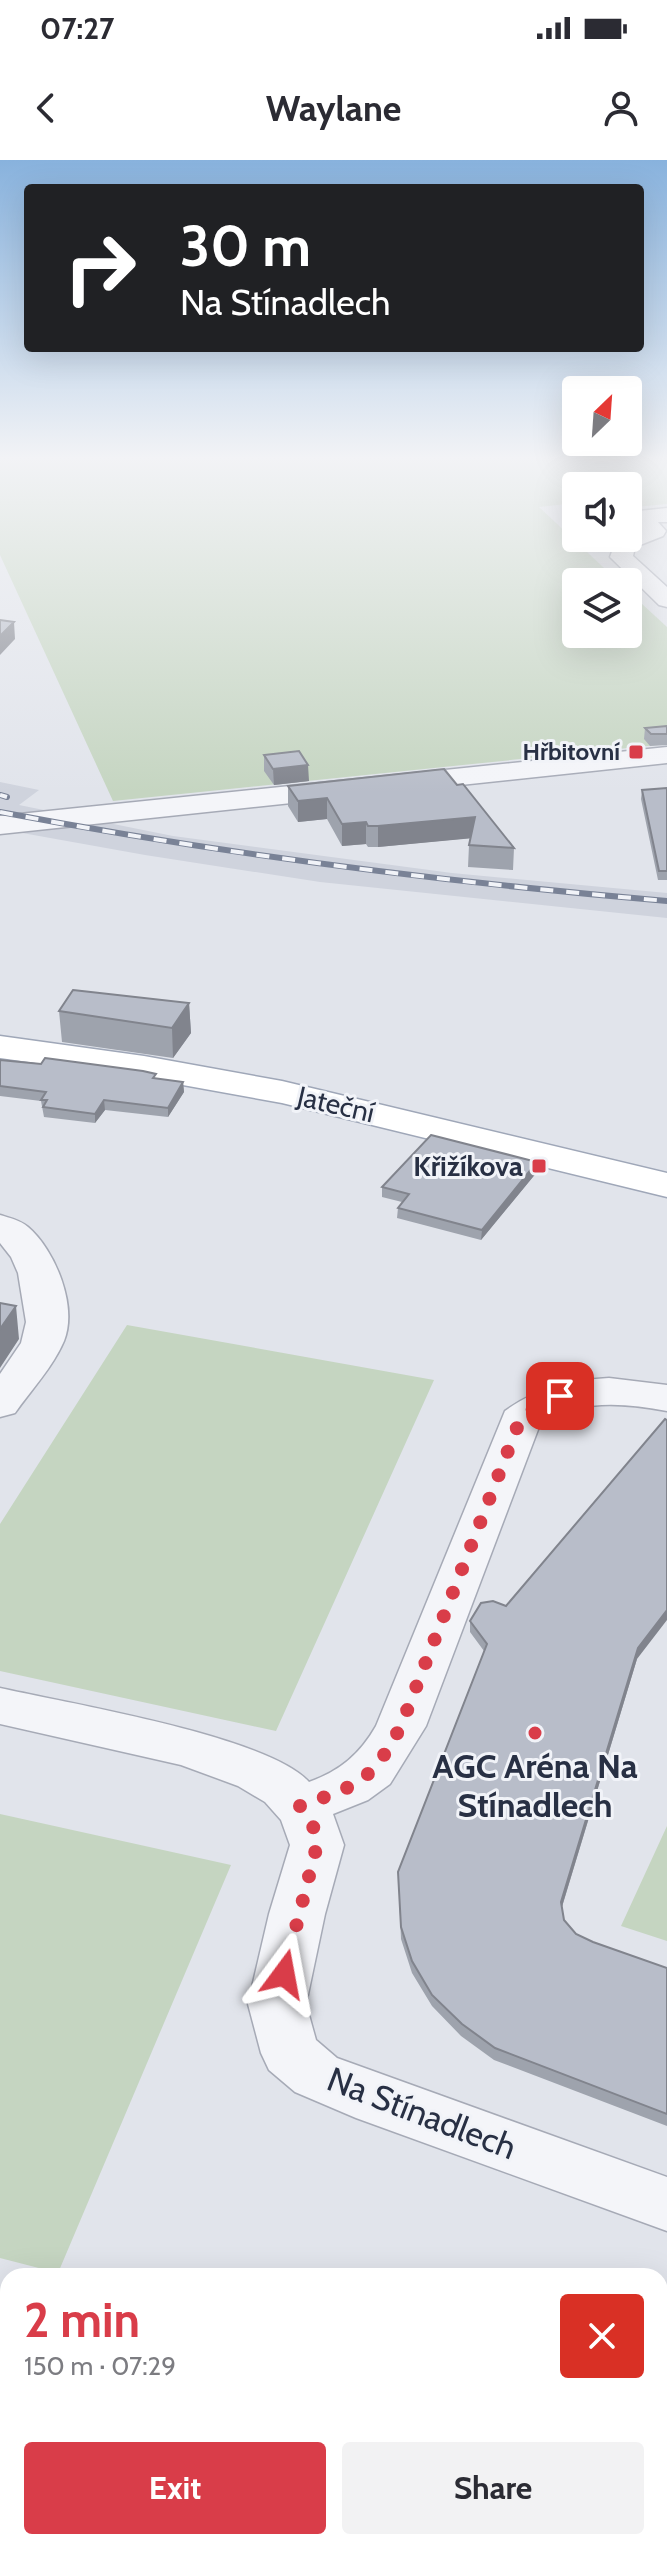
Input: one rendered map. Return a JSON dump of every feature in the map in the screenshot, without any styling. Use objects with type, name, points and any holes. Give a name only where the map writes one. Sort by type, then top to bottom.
[{"type":"main road","name":"Jateční","points":[[0,1047],[144,1067],[282,1092],[667,1185]]},
{"type":"street","points":[[635,570],[667,600]]},
{"type":"street","points":[[0,825],[667,755]]},
{"type":"street","points":[[0,1227],[9,1230],[30,1251],[46,1313],[45,1338],[0,1404]]},
{"type":"street","points":[[300,1806],[354,1787],[382,1761],[401,1726],[520,1420],[537,1406],[560,1396],[594,1391],[667,1398]]},
{"type":"street","name":"Na Stínadlech","points":[[0,1706],[190,1749],[256,1773],[284,1788],[300,1806],[313,1826],[317,1845],[297,1914],[277,2004],[290,2053],[316,2075],[377,2100],[667,2204]]},
{"type":"shaded area","points":[[0,782],[39,790],[19,805],[173,836],[452,873],[667,893],[667,918],[320,882],[0,829]]},
{"type":"green space","points":[[7,570],[562,570],[562,648],[642,648],[642,604],[667,627],[667,744],[113,801]]},
{"type":"green space","points":[[127,1325],[434,1380],[276,1731],[0,1671],[0,1524]]},
{"type":"green space","points":[[0,1814],[231,1865],[60,2268],[39,2268],[0,2258]]},
{"type":"green space","points":[[667,1826],[667,1941],[621,1926]]},
{"type":"building","points":[[0,620],[14,622],[0,636]]},
{"type":"building","points":[[667,726],[667,734],[651,734],[645,728]]},
{"type":"building","points":[[299,751],[308,765],[273,769],[264,755]]},
{"type":"building","points":[[444,769],[457,785],[463,784],[514,848],[469,845],[475,817],[378,826],[368,826],[366,822],[342,824],[327,798],[298,801],[288,786]]},
{"type":"building","points":[[667,788],[667,871],[659,871],[642,790]]},
{"type":"building","points":[[73,990],[189,1003],[172,1028],[59,1011]]},
{"type":"building","points":[[45,1058],[143,1071],[156,1074],[153,1078],[183,1082],[168,1108],[104,1100],[95,1114],[43,1107],[47,1100],[41,1100],[46,1092],[0,1086],[0,1060],[41,1064]]},
{"type":"building","points":[[431,1135],[537,1162],[482,1230],[398,1208],[409,1194],[382,1187]]},
{"type":"building","points":[[0,1303],[16,1306],[0,1329]]},
{"type":"building","name":"AGC Aréna Na Stínadlech","points":[[665,1419],[667,1610],[638,1648],[561,1902],[564,1920],[576,1934],[667,1968],[667,2114],[495,2048],[462,2024],[432,1995],[412,1961],[401,1927],[398,1872],[487,1644],[470,1621],[481,1603],[493,1601],[506,1606]]},
{"type":"railway","points":[[0,795],[7,797]]},
{"type":"railway","points":[[0,812],[166,841],[332,865],[667,901]]},
{"type":"place","name":"Hřbitovní","points":[[636,752]]},
{"type":"place","name":"Křižíkova","points":[[539,1166]]},
{"type":"place","name":"AGC Aréna Na Stínadlech","points":[[535,1733]]},
{"type":"route","points":[[284,1974],[317,1845],[313,1826],[300,1806],[354,1787],[382,1761],[401,1726],[520,1420],[537,1406],[560,1396]]}]
